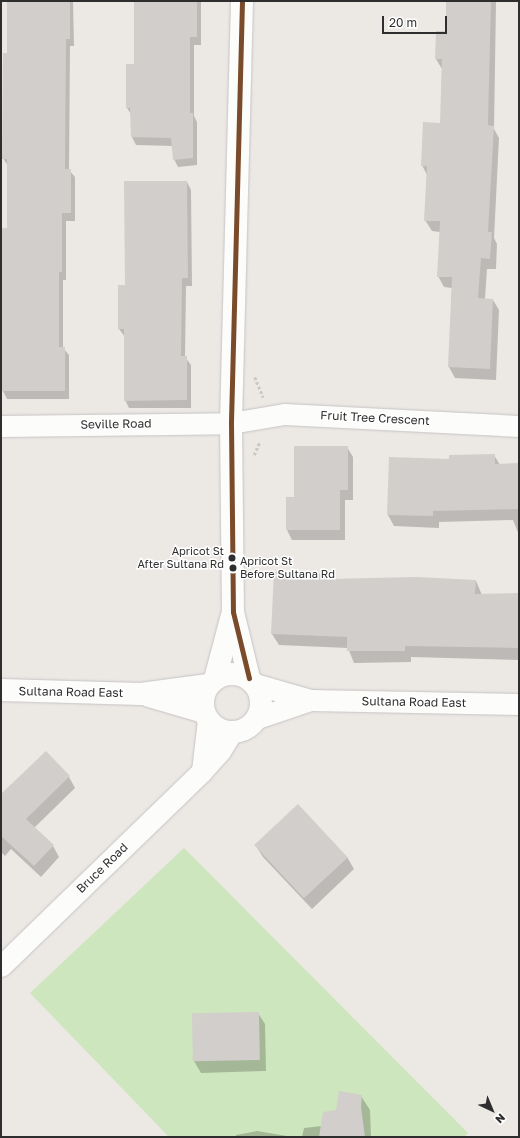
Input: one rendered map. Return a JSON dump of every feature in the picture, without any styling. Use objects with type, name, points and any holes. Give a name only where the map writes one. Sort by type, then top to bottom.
[{"type":"street","points":[[206,716],[214,727],[232,732],[251,726],[257,718],[261,704],[252,681],[232,612],[231,423],[242,1]]},
{"type":"street","name":"Fruit Tree Crescent","points":[[231,423],[284,414],[519,426]]},
{"type":"street","name":"Seville Road","points":[[1,426],[231,423]]},
{"type":"street","points":[[202,771],[206,716],[202,699],[212,682],[232,612]]},
{"type":"street","points":[[212,682],[228,674],[241,675],[252,681]]},
{"type":"street","name":"Sultana Road East","points":[[252,681],[310,700],[519,704]]},
{"type":"street","name":"Sultana Road East","points":[[1,690],[141,694],[212,682]]},
{"type":"street","name":"Sultana Road East","points":[[141,694],[206,716]]},
{"type":"street","name":"Sultana Road East","points":[[257,718],[310,700]]},
{"type":"street","name":"Bruce Road","points":[[1,966],[202,771],[220,751],[232,732]]},
{"type":"green space","points":[[184,848],[468,1133],[464,1137],[169,1137],[30,993]]},
{"type":"building","points":[[7,1],[70,1],[70,39],[66,39],[65,169],[71,169],[71,213],[62,213],[62,272],[59,272],[59,347],[65,347],[65,391],[2,391],[1,228],[7,228],[7,159],[2,159],[3,53],[7,53]]},
{"type":"building","points":[[134,1],[197,1],[197,37],[190,37],[190,113],[193,113],[193,158],[173,160],[171,138],[131,137],[130,108],[126,108],[126,64],[134,64]]},
{"type":"building","points":[[446,1],[491,1],[488,125],[494,126],[488,232],[492,232],[490,259],[481,258],[478,298],[493,299],[490,369],[448,367],[452,277],[437,277],[440,221],[424,221],[427,166],[421,166],[423,122],[440,123],[442,59],[435,59],[436,31],[446,31]]},
{"type":"building","points":[[124,181],[187,181],[188,278],[182,278],[181,356],[187,356],[187,400],[124,401],[124,329],[118,329],[118,285],[125,285]]},
{"type":"building","points":[[294,446],[348,446],[348,490],[340,490],[340,530],[286,530],[286,497],[294,497]]},
{"type":"building","points":[[495,454],[495,464],[519,463],[519,509],[433,511],[433,516],[387,515],[389,457],[449,459],[449,455]]},
{"type":"building","points":[[274,572],[329,574],[329,579],[416,577],[476,580],[475,594],[519,593],[519,648],[405,646],[405,651],[347,651],[347,637],[271,634]]},
{"type":"building","points":[[46,751],[70,776],[26,819],[54,845],[34,866],[1,836],[1,794]]},
{"type":"building","points":[[298,804],[348,857],[304,898],[254,845]]},
{"type":"building","points":[[259,1012],[260,1060],[193,1061],[192,1013]]},
{"type":"building","points":[[339,1091],[362,1095],[361,1107],[365,1137],[319,1137],[323,1112],[336,1110]]},
{"type":"transit line","points":[[242,1],[231,423],[233,612],[249,678]]},
{"type":"place","name":"Apricot St After Sultana Rd","points":[[232,558]]},
{"type":"place","name":"Apricot St Before Sultana Rd","points":[[233,568]]}]
